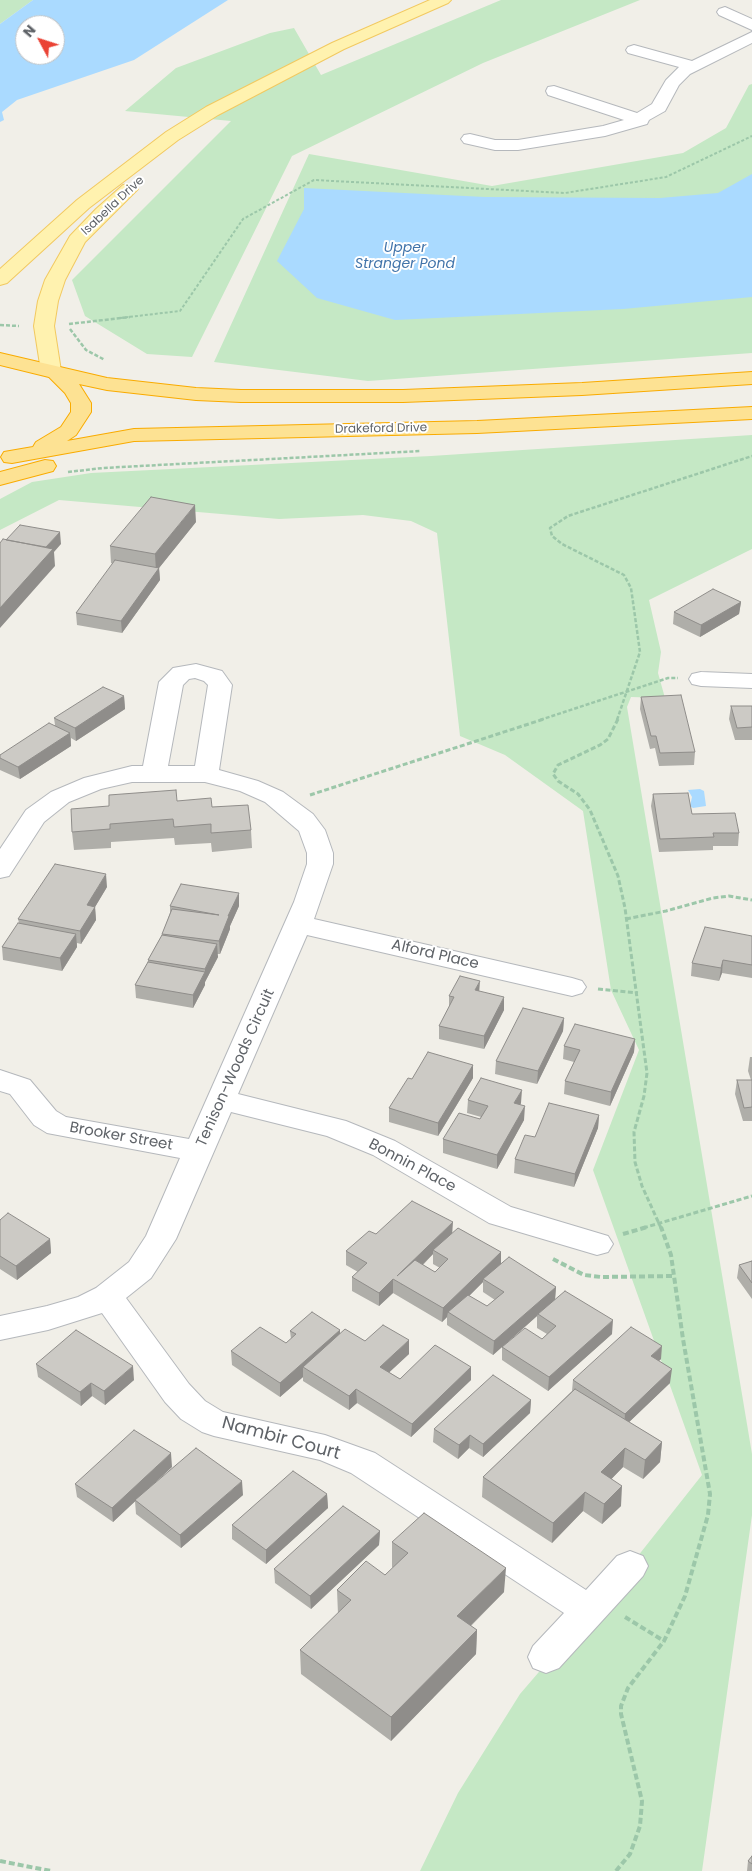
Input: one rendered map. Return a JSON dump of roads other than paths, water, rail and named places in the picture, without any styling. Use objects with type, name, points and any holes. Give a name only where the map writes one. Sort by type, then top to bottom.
[{"type":"highway","points":[[0,359],[108,384],[196,394],[241,396],[433,395],[582,389],[752,378]]},
{"type":"highway","points":[[6,459],[53,441],[69,431],[78,418],[81,412],[81,403],[73,390],[53,372]]},
{"type":"highway","name":"Drakeford Drive","points":[[6,459],[134,435],[476,427],[752,413]]},
{"type":"highway","points":[[0,479],[54,464],[130,453],[268,442],[433,434],[476,427]]},
{"type":"main road","name":"Isabella Drive","points":[[0,279],[83,204],[172,136],[212,111],[338,46],[443,0]]},
{"type":"main road","name":"Isabella Drive","points":[[53,372],[44,326],[48,301],[55,280],[77,240],[102,213],[130,189],[190,140],[259,88]]},
{"type":"street","points":[[726,12],[752,25]]},
{"type":"street","points":[[470,139],[495,145],[518,145],[605,131],[641,120],[659,107],[672,83],[692,66],[752,37]]},
{"type":"street","points":[[634,50],[692,66]]},
{"type":"street","points":[[554,91],[641,120]]},
{"type":"street","points":[[154,773],[171,682],[182,673],[196,671],[213,676],[220,685],[206,774]]},
{"type":"street","points":[[701,679],[752,681]]},
{"type":"street","name":"Tenison-Woods Circuit","points":[[0,870],[30,822],[60,797],[94,783],[132,774],[206,774],[249,786],[274,797],[304,820],[312,830],[320,853],[320,864],[308,902],[160,1239],[140,1270],[108,1296],[89,1305],[48,1318],[0,1328]]},
{"type":"street","name":"Alford Place","points":[[298,924],[572,987]]},
{"type":"street","name":"Brooker Street","points":[[0,1080],[20,1087],[45,1118],[58,1126],[199,1151]]},
{"type":"street","name":"Bonnin Place","points":[[222,1100],[335,1128],[384,1148],[500,1215],[597,1244]]},
{"type":"street","name":"Nambir Court","points":[[108,1296],[177,1393],[193,1410],[214,1423],[324,1448],[362,1463],[594,1606]]},
{"type":"street","points":[[546,1657],[630,1566]]},
{"type":"water","points":[[33,0],[228,0],[134,60],[17,100],[2,112],[4,120],[0,122],[0,24]]},
{"type":"water","name":"Upper Stranger Pond","points":[[752,174],[752,297],[623,309],[395,320],[317,298],[277,261],[304,209],[304,188],[485,197],[660,198],[718,193]]},
{"type":"water","points":[[700,789],[704,791],[706,806],[693,808],[690,806],[692,797],[688,790]]}]
